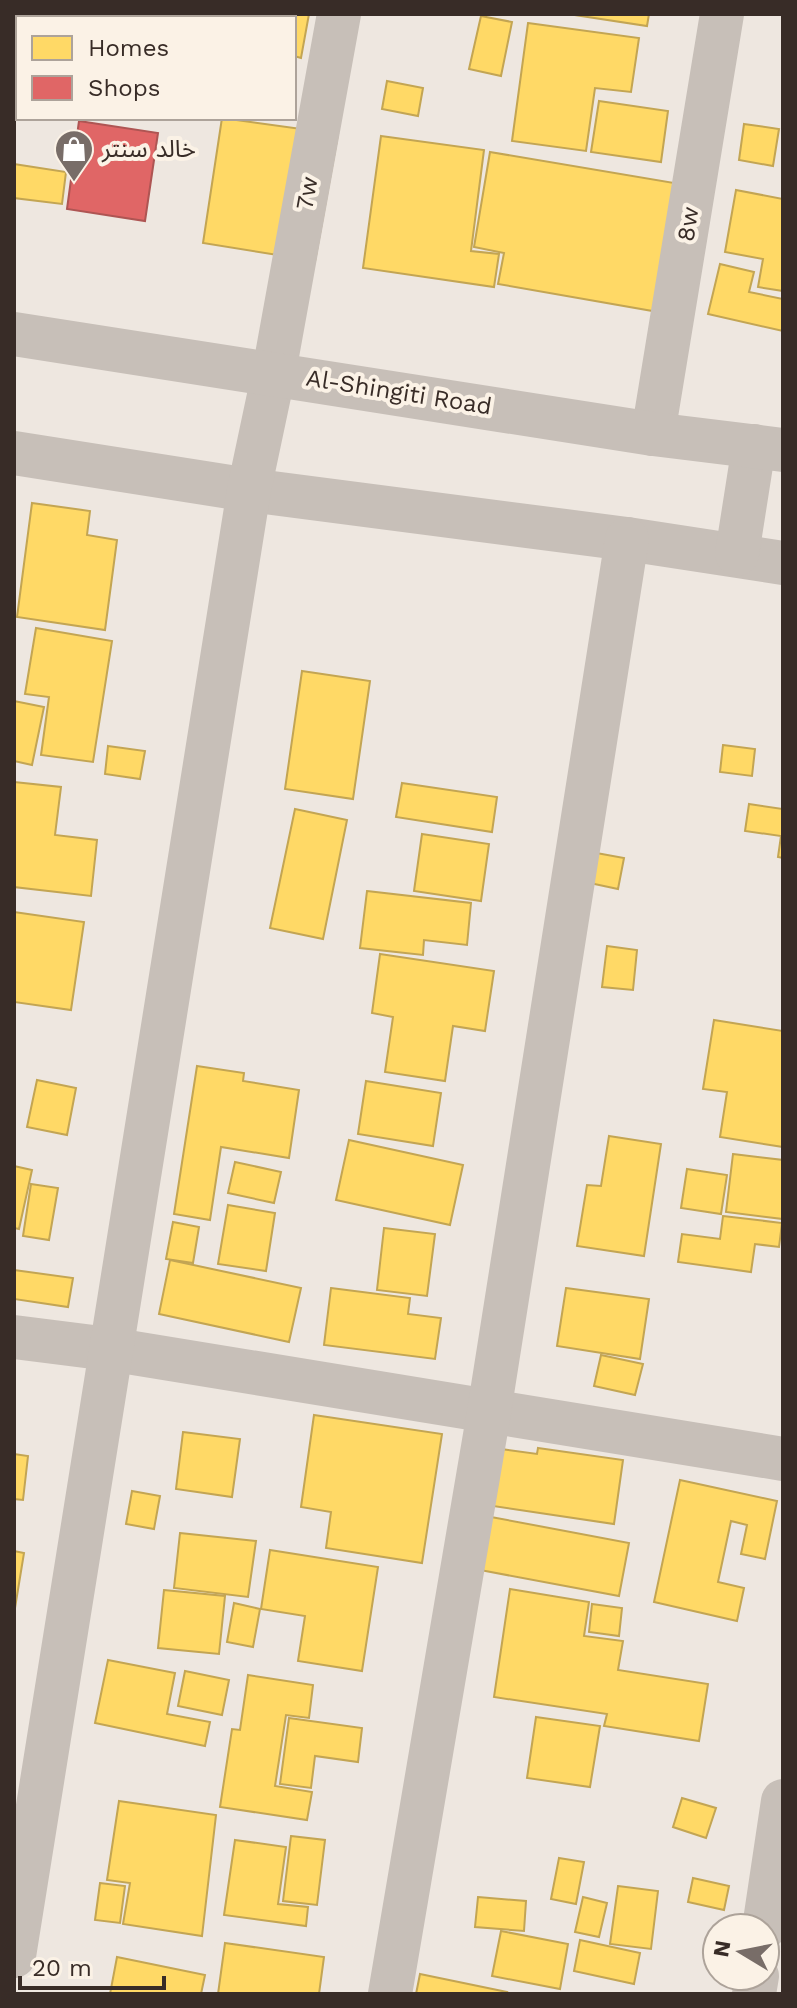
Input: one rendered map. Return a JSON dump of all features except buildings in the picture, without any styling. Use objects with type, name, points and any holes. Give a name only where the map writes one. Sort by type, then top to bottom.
[{"type":"street","name":"7w","points":[[14,1956],[249,490],[274,372],[339,14]]},
{"type":"street","name":"8w","points":[[653,434],[722,14]]},
{"type":"street","name":"Al-Shingiti Road","points":[[14,334],[274,372],[653,434],[768,448]]},
{"type":"street","points":[[737,554],[768,448]]},
{"type":"street","points":[[14,453],[249,490],[737,554],[783,563]]},
{"type":"street","points":[[390,1994],[489,1412],[627,539]]},
{"type":"street","points":[[14,1337],[109,1349],[783,1459]]},
{"type":"street","points":[[766,1912],[783,1801]]},
{"type":"place","name":"خالد سنتر","points":[[74,183]]}]
